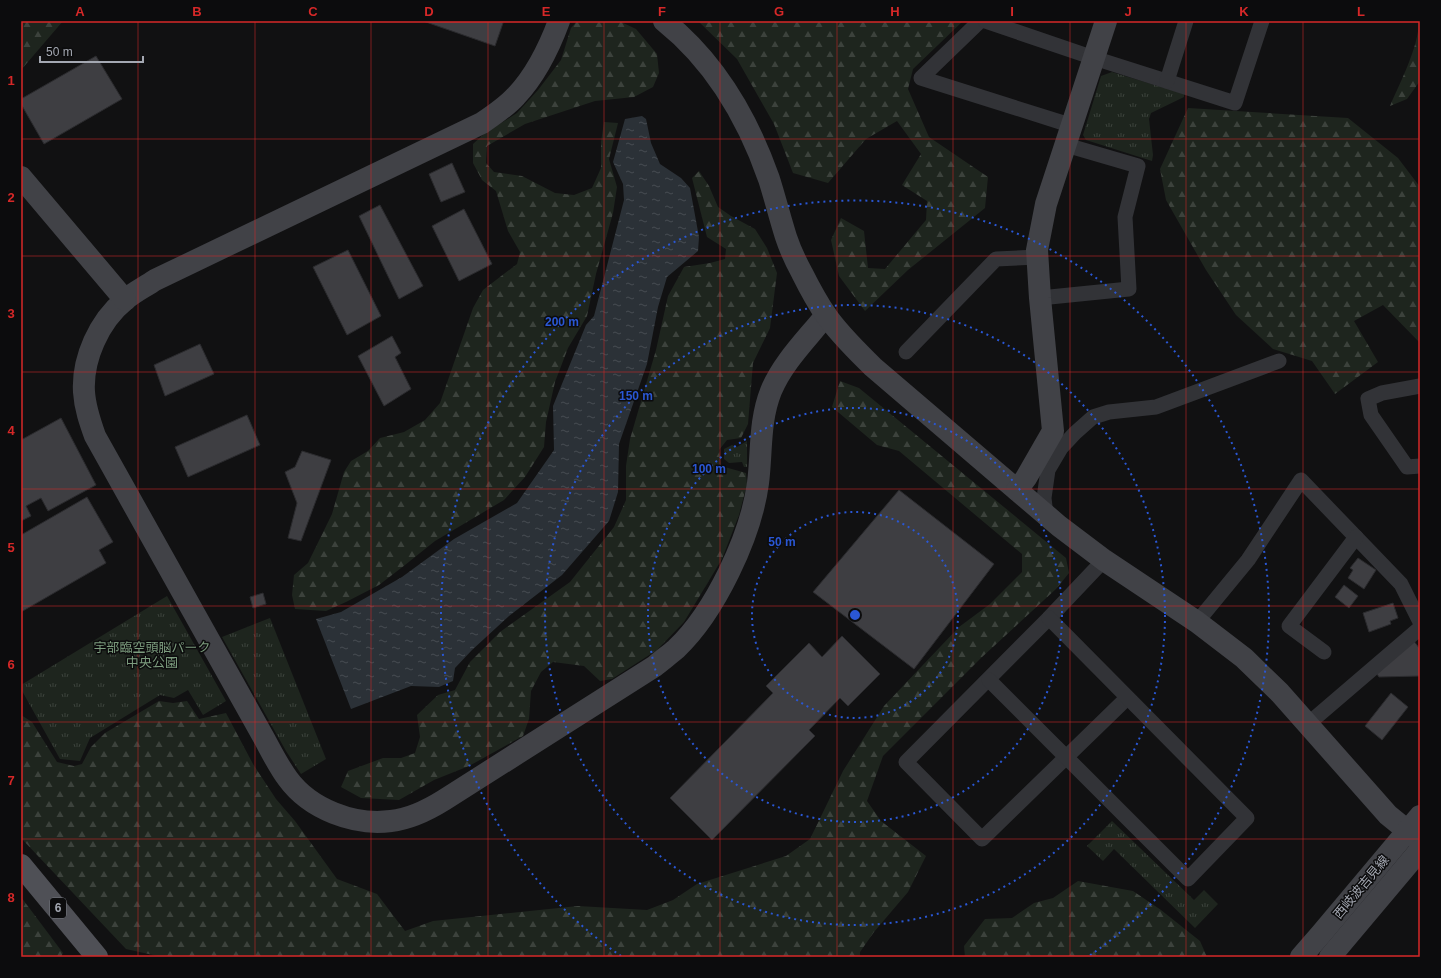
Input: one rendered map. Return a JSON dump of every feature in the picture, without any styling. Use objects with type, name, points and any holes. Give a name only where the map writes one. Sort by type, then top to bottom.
[{"type":"main road","name":"6","points":[[21,865],[96,955]]},
{"type":"street","points":[[559,21],[540,64],[516,97],[499,112],[482,123],[156,280],[125,300],[109,316],[99,332],[90,352],[85,372],[84,391],[86,411],[95,436],[288,779],[304,795],[330,812],[348,818],[372,821],[391,821],[410,817],[428,810],[655,666],[676,648],[705,614],[717,594],[737,553],[751,516],[758,481],[762,422],[770,392],[777,377],[826,316]]},
{"type":"street","points":[[664,21],[704,60],[720,81],[742,117],[760,155],[786,238],[802,274],[826,316],[851,345],[873,367],[1046,515],[1104,560],[1197,622],[1224,642],[1261,674],[1280,693],[1388,815],[1416,830]]},
{"type":"street","points":[[980,21],[921,78],[1069,136],[1138,166],[1125,217],[1129,289],[1040,298]]},
{"type":"street","points":[[985,21],[1022,27],[1094,58],[1235,103],[1262,21]]},
{"type":"street","points":[[1017,490],[1026,478],[1053,430],[1040,298],[1037,250],[1046,204],[1106,21]]},
{"type":"street","points":[[1167,81],[1186,21]]},
{"type":"street","points":[[21,177],[125,300]]},
{"type":"street","points":[[906,352],[996,259],[1037,257]]},
{"type":"street","points":[[1046,515],[1044,498],[1048,470],[1061,448],[1093,417],[1115,411],[1156,407],[1279,360]]},
{"type":"street","points":[[1420,386],[1382,393],[1368,399],[1371,415],[1407,467],[1420,466]]},
{"type":"street","points":[[1197,622],[1248,560],[1301,480],[1401,584],[1420,622]]},
{"type":"street","points":[[1324,652],[1289,626],[1356,537]]},
{"type":"street","points":[[1104,560],[989,680],[906,762],[982,839],[1128,698]]},
{"type":"street","points":[[989,680],[1188,879],[1247,818],[1049,618]]},
{"type":"street","points":[[1308,724],[1420,628]]},
{"type":"street","name":"西岐波吉見線","points":[[1301,957],[1416,830]]},
{"type":"street","name":"西岐波吉見線","points":[[1330,957],[1420,850]]},
{"type":"green space","points":[[21,21],[63,21],[21,70]]},
{"type":"green space","points":[[577,21],[619,21],[636,29],[657,54],[659,73],[653,87],[634,97],[595,101],[525,124],[487,146],[486,163],[494,172],[522,176],[555,193],[574,195],[592,188],[601,168],[601,142],[604,122],[618,123],[609,159],[617,187],[613,213],[596,274],[587,316],[568,348],[555,382],[546,422],[544,447],[525,477],[504,500],[435,541],[379,585],[326,611],[295,609],[292,595],[294,575],[308,563],[332,514],[344,472],[351,461],[368,451],[380,438],[404,432],[425,420],[440,403],[473,308],[483,290],[517,264],[520,252],[508,231],[496,191],[482,180],[473,163],[473,144],[485,133],[517,113],[538,90],[561,60],[571,28]]},
{"type":"green space","points":[[698,21],[963,21],[913,69],[908,89],[929,137],[988,177],[985,208],[908,270],[865,311],[839,276],[831,240],[841,218],[864,231],[868,268],[885,269],[926,220],[927,201],[902,185],[921,154],[897,121],[866,139],[828,183],[793,173],[774,124],[737,59]]},
{"type":"green space","points":[[1419,21],[1420,81],[1407,99],[1390,106],[1404,75],[1416,42]]},
{"type":"green space","points":[[1112,72],[1184,94],[1184,97],[1151,113],[1149,119],[1153,155],[1152,161],[1086,140],[1083,135],[1101,76]]},
{"type":"green space","points":[[1188,108],[1348,118],[1398,158],[1420,187],[1420,343],[1383,305],[1354,321],[1378,362],[1335,394],[1312,361],[1273,349],[1236,315],[1206,270],[1166,200],[1160,169]]},
{"type":"green space","points":[[699,171],[709,186],[718,207],[755,229],[767,248],[777,273],[770,328],[753,363],[748,424],[741,438],[727,440],[719,450],[721,466],[746,473],[747,484],[739,515],[722,559],[684,622],[657,650],[612,679],[600,681],[584,666],[553,662],[541,672],[531,691],[529,719],[523,736],[469,766],[434,780],[399,800],[361,798],[341,787],[348,771],[383,758],[401,758],[415,753],[420,737],[417,715],[438,695],[455,690],[470,662],[500,632],[570,582],[614,527],[626,500],[626,466],[630,439],[656,350],[668,296],[684,267],[725,259],[726,249],[707,237],[692,178]]},
{"type":"green space","points":[[840,381],[859,388],[1066,558],[1069,573],[1056,589],[981,658],[883,756],[867,801],[881,821],[926,856],[908,892],[874,932],[860,952],[860,957],[162,957],[126,949],[21,838],[21,715],[32,722],[57,762],[74,766],[82,764],[91,747],[105,733],[159,701],[173,703],[187,701],[199,719],[226,713],[253,764],[276,799],[295,821],[337,879],[377,894],[405,931],[433,921],[578,906],[647,910],[673,900],[697,884],[786,856],[810,839],[843,771],[884,706],[959,627],[990,604],[1022,572],[1022,554],[899,451],[877,445],[832,407]]},
{"type":"green space","points":[[747,441],[747,467],[744,467],[742,462],[729,463],[724,459],[724,449],[732,445],[737,447]]},
{"type":"green space","name":"宇部臨空頭脳パーク 中央公園","points":[[167,596],[226,701],[203,715],[188,690],[174,698],[160,695],[90,738],[80,761],[60,759],[21,689],[21,685]]},
{"type":"green space","points":[[270,618],[326,759],[301,774],[286,751],[222,637]]},
{"type":"green space","points":[[1112,821],[1194,900],[1204,890],[1218,904],[1195,928],[1114,849],[1103,861],[1087,846]]},
{"type":"green space","points":[[1078,881],[1133,891],[1161,910],[1200,941],[1207,957],[965,957],[964,946],[985,919],[1012,918],[1034,903],[1053,898]]},
{"type":"green space","points":[[21,897],[63,953],[61,957],[21,957]]},
{"type":"water","points":[[642,116],[646,119],[651,143],[660,164],[681,178],[690,188],[699,237],[698,251],[667,277],[658,307],[647,364],[619,444],[618,492],[609,521],[562,575],[509,616],[472,650],[455,668],[453,681],[439,687],[411,686],[351,709],[316,619],[341,612],[402,577],[454,539],[517,503],[554,450],[553,406],[586,325],[594,316],[624,200],[623,184],[613,162],[625,119]]},
{"type":"building","points":[[423,21],[498,21],[503,23],[495,46]]},
{"type":"building","points":[[96,56],[122,99],[44,144],[21,104],[21,99]]},
{"type":"building","points":[[452,163],[465,192],[441,202],[429,174]]},
{"type":"building","points":[[380,205],[423,286],[399,299],[359,216]]},
{"type":"building","points":[[464,209],[492,264],[459,281],[432,226]]},
{"type":"building","points":[[348,250],[381,316],[347,335],[313,267]]},
{"type":"building","points":[[392,336],[401,353],[395,357],[411,389],[384,406],[358,356]]},
{"type":"building","points":[[200,344],[214,374],[165,396],[154,365]]},
{"type":"building","points":[[247,415],[260,445],[188,477],[175,447]]},
{"type":"building","points":[[61,418],[96,485],[48,511],[41,498],[26,506],[31,516],[21,521],[21,440]]},
{"type":"building","points":[[302,451],[331,460],[301,541],[288,538],[297,503],[285,472],[295,467]]},
{"type":"building","points":[[899,490],[994,564],[914,669],[813,592]]},
{"type":"building","points":[[87,497],[113,542],[99,550],[106,563],[21,612],[21,535]]},
{"type":"building","points":[[1358,558],[1376,570],[1364,589],[1348,578],[1353,570],[1350,568]]},
{"type":"building","points":[[1344,585],[1358,596],[1349,608],[1335,597]]},
{"type":"building","points":[[263,593],[266,604],[253,608],[250,597]]},
{"type":"building","points":[[1393,603],[1398,618],[1390,621],[1391,624],[1369,632],[1363,613]]},
{"type":"building","points":[[842,636],[880,674],[848,706],[840,698],[809,730],[815,736],[712,840],[670,798],[773,693],[766,686],[809,643],[822,657]]},
{"type":"building","points":[[1413,640],[1420,649],[1420,676],[1379,677],[1377,674]]},
{"type":"building","points":[[1391,693],[1408,707],[1382,740],[1365,726]]}]
